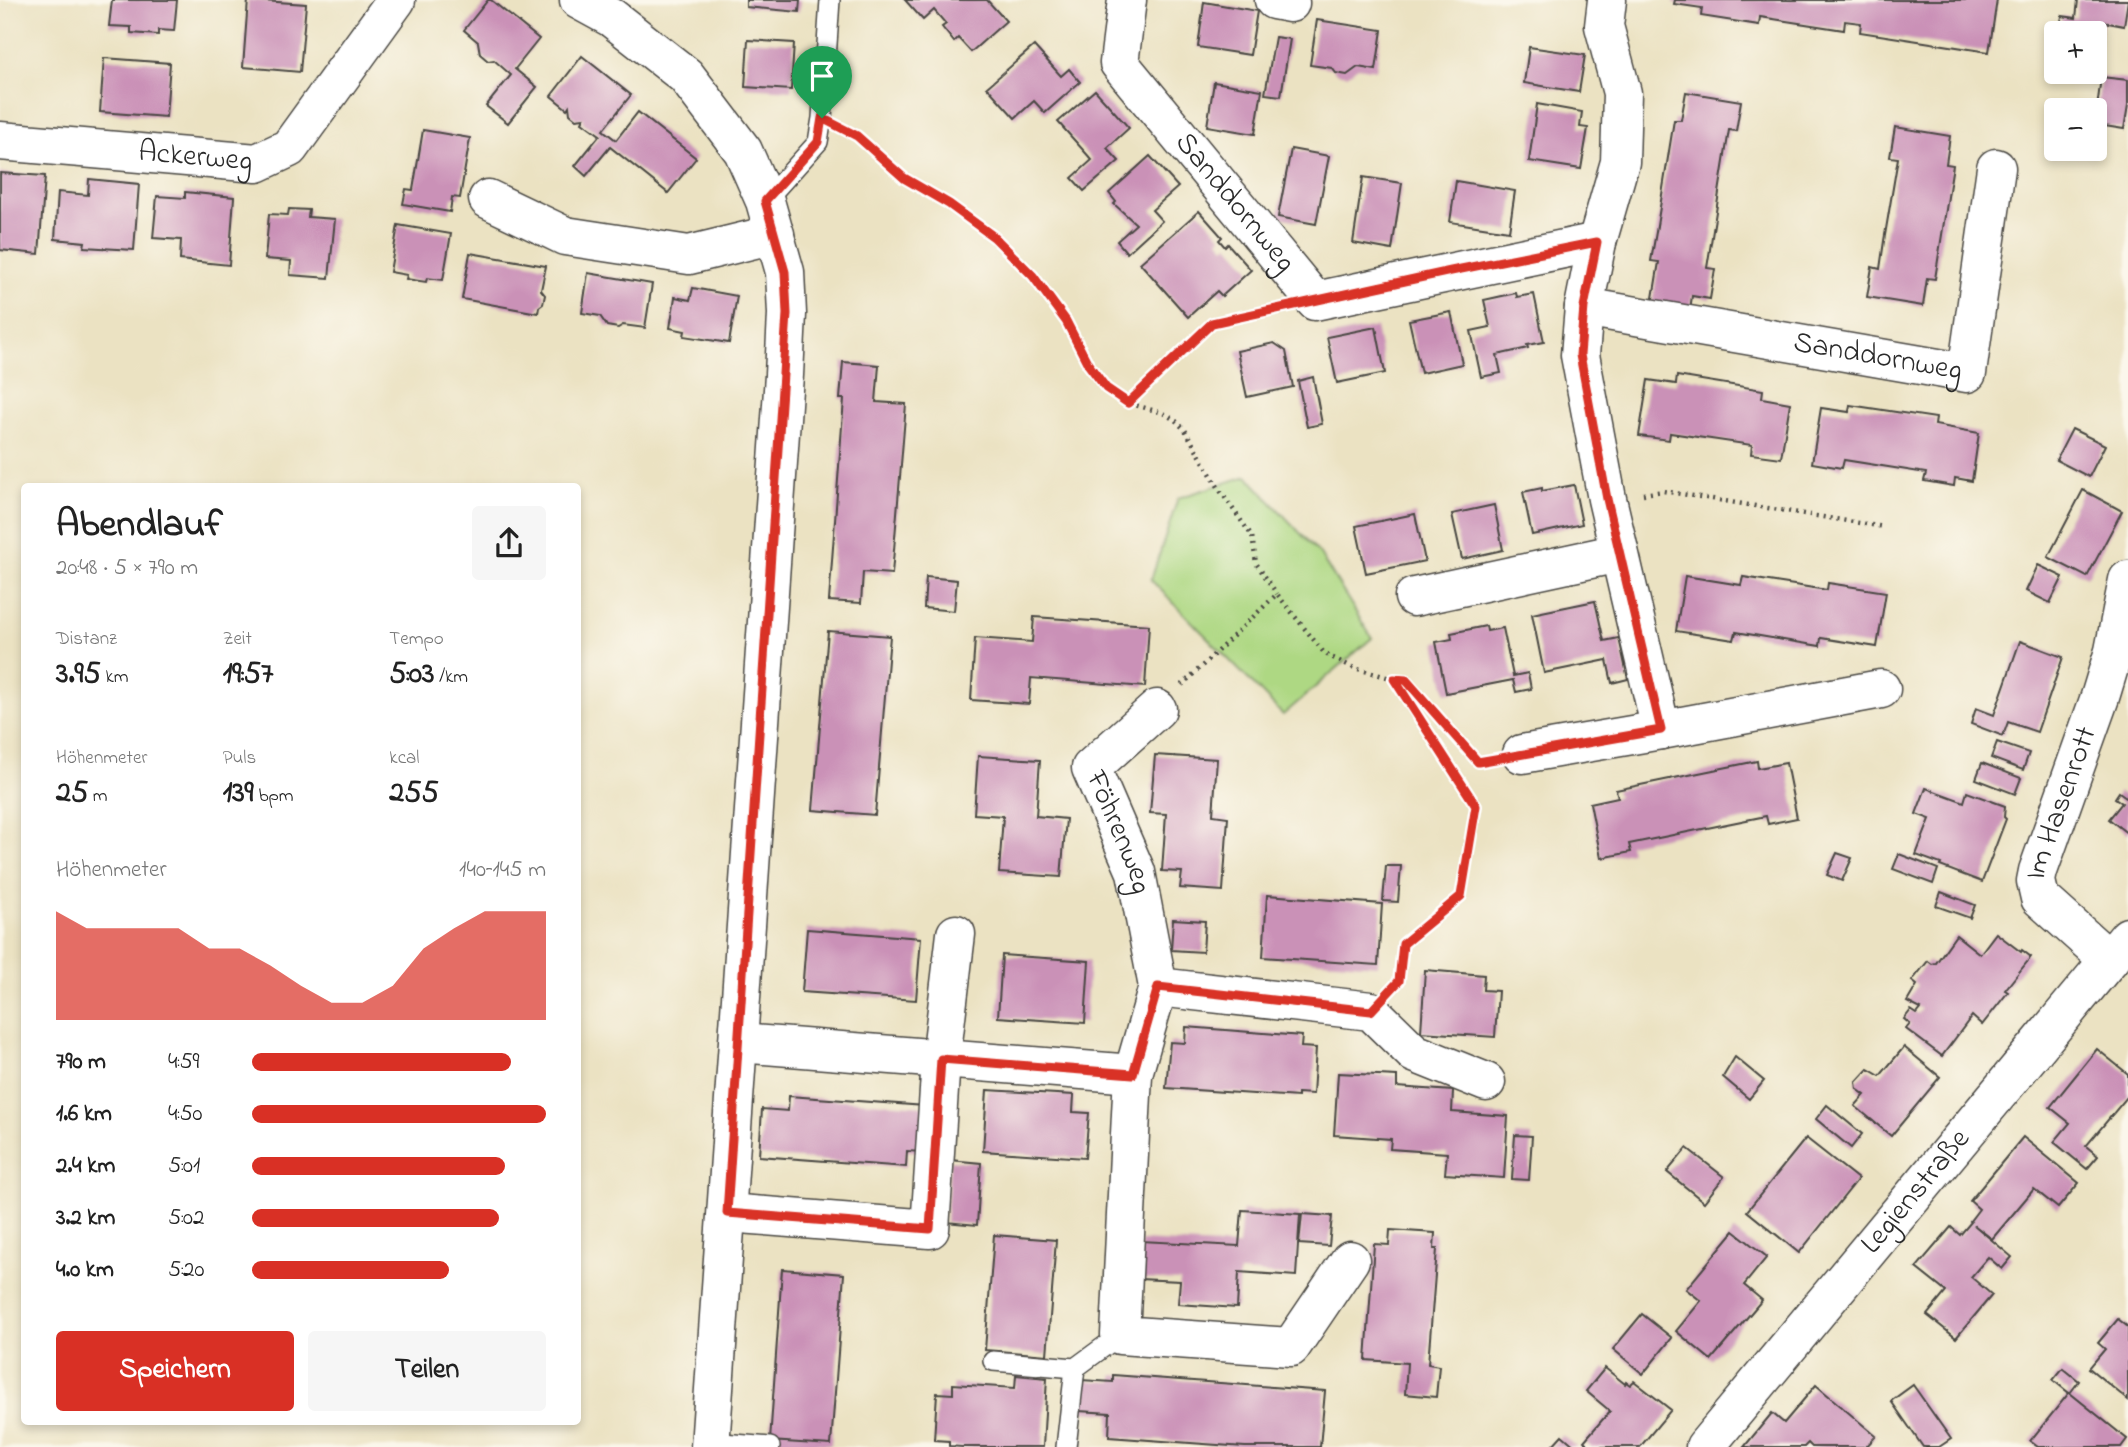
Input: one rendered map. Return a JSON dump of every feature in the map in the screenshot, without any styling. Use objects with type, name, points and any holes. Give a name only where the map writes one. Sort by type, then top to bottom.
[{"type":"street","name":"Ackerweg","points":[[0,141],[257,163],[289,148],[396,0]]},
{"type":"street","points":[[579,0],[612,18],[686,76],[743,151],[770,218],[785,272],[787,314],[710,1444]]},
{"type":"street","name":"Sanddornweg","points":[[1127,0],[1119,63],[1315,301],[1597,242]]},
{"type":"street","points":[[1607,0],[1604,26],[1622,93],[1620,162],[1597,242],[1584,307],[1580,355],[1607,499],[1661,730]]},
{"type":"street","name":"Sanddornweg","points":[[1584,307],[1967,373],[1996,168]]},
{"type":"street","points":[[488,199],[565,236],[689,255],[770,218]]},
{"type":"street","points":[[1414,597],[1619,553]]},
{"type":"street","name":"Im Hasenrott","points":[[2118,948],[2040,898],[2036,881],[2100,697],[2114,651],[2128,580]]},
{"type":"street","points":[[1522,754],[1881,689]]},
{"type":"street","name":"Föhrenweg","points":[[1120,1335],[1133,1074],[1158,987],[1136,872],[1091,768],[1157,709]]},
{"type":"street","points":[[727,1213],[930,1229],[941,1059],[956,934]]},
{"type":"street","name":"Legienstraße","points":[[1705,1447],[2118,948]]},
{"type":"street","points":[[1158,987],[1371,1011],[1414,1053],[1486,1082]]},
{"type":"street","points":[[739,1043],[1133,1074]]},
{"type":"street","points":[[1120,1335],[1291,1347],[1350,1260]]},
{"type":"lane","points":[[770,218],[818,142],[830,0]]},
{"type":"lane","points":[[993,1361],[1075,1368],[1120,1335]]},
{"type":"lane","points":[[1066,1447],[1075,1368]]},
{"type":"lane","points":[[710,1444],[770,1447]]},
{"type":"path","points":[[822,118],[857,136],[904,178],[949,204],[994,237],[1033,276],[1066,321],[1088,364],[1106,388],[1128,403],[1175,419],[1185,430],[1221,492],[1252,536],[1256,563],[1325,654],[1354,668],[1406,680],[1478,762],[1522,754]]},
{"type":"path","points":[[1128,403],[1212,323],[1315,301]]},
{"type":"path","points":[[1607,499],[1663,491],[1884,527]]},
{"type":"path","points":[[1157,709],[1277,594]]},
{"type":"path","points":[[1371,1011],[1399,981],[1403,944],[1461,896],[1476,806],[1394,679]]},
{"type":"green space","points":[[1247,476],[1319,553],[1372,638],[1283,715],[1151,580],[1178,498]]},
{"type":"building","points":[[112,0],[177,0],[174,31],[158,30],[158,35],[131,33],[131,27],[109,26]]},
{"type":"building","points":[[248,0],[306,4],[300,72],[243,67]]},
{"type":"building","points":[[488,0],[539,39],[515,69],[537,87],[508,123],[486,106],[511,75],[494,60],[488,61],[480,54],[478,42],[464,30]]},
{"type":"building","points":[[746,0],[800,0],[799,12],[746,7]]},
{"type":"building","points":[[905,0],[987,0],[1006,21],[971,52],[958,38],[954,42],[942,27],[946,24],[934,10],[923,20]]},
{"type":"building","points":[[1675,0],[1997,0],[1989,52],[1860,32],[1861,23],[1845,21],[1844,30],[1760,17],[1759,25],[1701,16],[1702,8],[1674,4]]},
{"type":"building","points":[[2078,0],[2128,0],[2124,26],[2107,21],[2061,21],[2062,16],[2076,18]]},
{"type":"building","points":[[1204,2],[1257,11],[1250,55],[1198,47]]},
{"type":"building","points":[[1317,20],[1382,30],[1376,70],[1358,67],[1347,75],[1336,73],[1332,68],[1310,65]]},
{"type":"building","points":[[1275,37],[1290,39],[1281,96],[1265,94]]},
{"type":"building","points":[[748,40],[794,43],[791,90],[745,87]]},
{"type":"building","points":[[1034,46],[1061,76],[1069,69],[1080,82],[1045,113],[1034,101],[1015,118],[987,87]]},
{"type":"building","points":[[1529,47],[1585,55],[1579,92],[1524,83]]},
{"type":"building","points":[[582,56],[631,95],[603,130],[616,140],[638,112],[696,158],[668,193],[610,147],[586,176],[575,166],[600,135],[582,122],[584,118],[576,119],[570,114],[569,106],[567,109],[551,96]]},
{"type":"building","points":[[104,58],[170,63],[166,117],[100,112]]},
{"type":"building","points":[[2107,78],[2128,80],[2124,129],[2107,126],[2107,98],[2098,98],[2100,84],[2107,84]]},
{"type":"building","points":[[1214,82],[1262,90],[1255,134],[1207,126]]},
{"type":"building","points":[[1095,90],[1129,128],[1107,148],[1119,161],[1084,191],[1072,178],[1092,160],[1058,122]]},
{"type":"building","points":[[1686,92],[1741,101],[1736,131],[1729,130],[1707,268],[1715,269],[1710,299],[1692,296],[1689,316],[1651,310],[1659,262],[1651,261],[1674,120],[1681,120]]},
{"type":"building","points":[[1537,104],[1582,112],[1580,127],[1588,128],[1581,169],[1529,161]]},
{"type":"building","points":[[1895,127],[1950,136],[1946,164],[1953,165],[1935,279],[1927,278],[1923,306],[1867,297],[1872,267],[1880,269],[1898,158],[1890,157]]},
{"type":"building","points":[[423,130],[470,138],[460,198],[452,197],[450,212],[403,204],[406,189],[413,190]]},
{"type":"building","points":[[1291,149],[1329,156],[1316,224],[1278,217]]},
{"type":"building","points":[[1150,156],[1178,187],[1152,210],[1162,221],[1127,253],[1117,241],[1136,224],[1114,204],[1116,202],[1109,193]]},
{"type":"building","points":[[0,173],[45,176],[39,254],[0,250]]},
{"type":"building","points":[[1363,177],[1402,183],[1392,250],[1353,243]]},
{"type":"building","points":[[89,179],[139,184],[134,250],[84,247],[85,242],[55,239],[58,192],[88,195]]},
{"type":"building","points":[[1456,181],[1515,191],[1509,231],[1450,222]]},
{"type":"building","points":[[185,192],[234,197],[229,265],[180,260],[181,240],[153,238],[157,196],[185,198]]},
{"type":"building","points":[[289,209],[309,210],[308,217],[335,219],[329,278],[290,275],[291,261],[265,259],[269,214],[288,215]]},
{"type":"building","points":[[1199,211],[1222,237],[1219,240],[1225,247],[1228,244],[1251,270],[1222,296],[1217,291],[1188,317],[1140,263]]},
{"type":"building","points":[[398,225],[451,234],[443,280],[427,278],[426,282],[406,279],[407,275],[390,272]]},
{"type":"building","points":[[470,253],[546,266],[541,290],[545,295],[538,313],[462,299]]},
{"type":"building","points":[[588,273],[652,284],[645,328],[607,326],[600,316],[582,313]]},
{"type":"building","points":[[693,288],[737,296],[729,343],[684,336],[685,331],[670,328],[675,297],[690,300]]},
{"type":"building","points":[[1516,293],[1517,297],[1534,294],[1544,342],[1497,355],[1501,373],[1481,377],[1471,331],[1490,327],[1484,300]]},
{"type":"building","points":[[1451,312],[1462,364],[1421,373],[1409,320]]},
{"type":"building","points":[[1376,327],[1385,373],[1337,383],[1327,337]]},
{"type":"building","points":[[1274,343],[1286,351],[1293,387],[1247,397],[1237,351]]},
{"type":"building","points":[[843,362],[879,365],[876,402],[906,404],[892,574],[863,572],[861,603],[829,601],[844,399],[840,399]]},
{"type":"building","points":[[1677,376],[1763,390],[1762,398],[1790,403],[1781,458],[1751,454],[1752,445],[1670,433],[1669,440],[1639,436],[1648,380],[1676,384]]},
{"type":"building","points":[[1313,377],[1322,424],[1307,427],[1298,381]]},
{"type":"building","points":[[1850,405],[1936,418],[1935,425],[1979,433],[1972,481],[1955,478],[1954,486],[1924,481],[1926,473],[1844,460],[1842,468],[1812,463],[1821,408],[1849,412]]},
{"type":"building","points":[[2072,429],[2105,445],[2089,477],[2056,460]]},
{"type":"building","points":[[1574,485],[1582,524],[1532,535],[1523,492]]},
{"type":"building","points":[[2083,490],[2122,511],[2087,577],[2048,557]]},
{"type":"building","points":[[1494,505],[1503,550],[1462,559],[1452,514]]},
{"type":"building","points":[[1415,514],[1425,561],[1366,573],[1356,526]]},
{"type":"building","points":[[2038,565],[2063,577],[2050,603],[2026,591]]},
{"type":"building","points":[[1685,576],[1741,585],[1743,577],[1827,590],[1828,583],[1886,592],[1877,647],[1821,638],[1820,646],[1736,632],[1734,640],[1676,631]]},
{"type":"building","points":[[926,577],[957,580],[954,611],[924,608]]},
{"type":"building","points":[[1595,601],[1604,641],[1619,638],[1628,679],[1612,683],[1607,660],[1544,673],[1532,614]]},
{"type":"building","points":[[1034,617],[1149,625],[1145,687],[1031,678],[1029,704],[971,700],[975,638],[1032,642]]},
{"type":"building","points":[[1486,626],[1487,631],[1503,628],[1513,676],[1528,673],[1531,689],[1516,692],[1513,680],[1446,693],[1436,642],[1452,639],[1451,633]]},
{"type":"building","points":[[828,631],[890,636],[875,815],[813,810]]},
{"type":"building","points":[[2020,641],[2063,657],[2037,732],[2008,722],[2003,736],[1971,724],[1976,708],[1994,715]]},
{"type":"building","points":[[1997,742],[2029,753],[2023,770],[1991,758]]},
{"type":"building","points":[[1155,755],[1217,759],[1213,815],[1228,817],[1223,891],[1180,888],[1182,872],[1162,871],[1166,814],[1150,813]]},
{"type":"building","points":[[978,756],[1040,760],[1036,816],[1066,819],[1061,877],[999,873],[1003,816],[974,814]]},
{"type":"building","points":[[1757,761],[1758,768],[1786,763],[1797,818],[1768,824],[1766,816],[1629,844],[1631,852],[1601,858],[1590,803],[1618,797],[1616,790]]},
{"type":"building","points":[[1982,763],[2021,778],[2015,794],[1976,779]]},
{"type":"building","points":[[1926,788],[1964,802],[1967,792],[2005,806],[2006,819],[1982,882],[1916,855],[1930,819],[1916,814]]},
{"type":"building","points":[[2119,792],[2126,797],[2128,795],[2128,834],[2109,819],[2122,803],[2115,798]]},
{"type":"building","points":[[1837,853],[1852,858],[1842,881],[1827,875]]},
{"type":"building","points":[[1899,854],[1938,869],[1933,884],[1893,869]]},
{"type":"building","points":[[1386,866],[1401,866],[1398,902],[1383,901]]},
{"type":"building","points":[[1941,892],[1975,905],[1970,918],[1936,906]]},
{"type":"building","points":[[1267,895],[1382,904],[1378,965],[1263,957]]},
{"type":"building","points":[[1173,919],[1205,921],[1203,952],[1171,950]]},
{"type":"building","points":[[807,929],[921,938],[916,1000],[802,992]]},
{"type":"building","points":[[1996,933],[2031,957],[1982,1025],[1972,1016],[1942,1056],[1906,1029],[1910,1024],[1904,1019],[1911,1010],[1917,1014],[1921,1009],[1907,1002],[1917,985],[1912,981],[1928,961],[1936,963],[1956,935],[1980,954]]},
{"type":"building","points":[[1002,955],[1089,961],[1085,1023],[998,1017]]},
{"type":"building","points":[[1425,970],[1484,975],[1483,990],[1498,991],[1495,1037],[1421,1032]]},
{"type":"building","points":[[1186,1027],[1302,1036],[1301,1047],[1316,1048],[1313,1094],[1298,1093],[1298,1097],[1166,1088],[1170,1042],[1185,1043]]},
{"type":"building","points":[[1904,1047],[1940,1077],[1891,1136],[1855,1106],[1865,1095],[1857,1089],[1856,1082],[1868,1069],[1880,1076]]},
{"type":"building","points":[[2097,1049],[2128,1074],[2128,1096],[2086,1146],[2098,1156],[2087,1169],[2054,1142],[2070,1123],[2050,1107]]},
{"type":"building","points":[[1735,1057],[1764,1081],[1749,1099],[1723,1077]]},
{"type":"building","points":[[1338,1073],[1397,1076],[1397,1087],[1453,1091],[1452,1112],[1508,1116],[1504,1178],[1445,1174],[1447,1153],[1390,1149],[1391,1139],[1334,1135]]},
{"type":"building","points":[[987,1090],[1074,1095],[1073,1112],[1089,1113],[1085,1158],[983,1151]]},
{"type":"building","points":[[789,1096],[925,1106],[922,1152],[907,1151],[906,1167],[759,1156],[762,1109],[788,1111]]},
{"type":"building","points":[[1827,1105],[1862,1134],[1851,1148],[1816,1119]]},
{"type":"building","points":[[1515,1135],[1532,1136],[1529,1180],[1512,1179]]},
{"type":"building","points":[[2023,1137],[2079,1183],[2058,1208],[2034,1189],[1992,1239],[1974,1225],[2012,1257],[2002,1269],[1988,1257],[1971,1277],[1992,1295],[1956,1338],[1927,1315],[1946,1292],[1916,1268],[1951,1227],[1960,1235],[1971,1222],[1979,1209],[1970,1201]]},
{"type":"building","points":[[1806,1138],[1858,1179],[1799,1253],[1747,1211]]},
{"type":"building","points":[[1687,1148],[1724,1177],[1704,1202],[1667,1172]]},
{"type":"building","points":[[950,1160],[981,1163],[977,1225],[946,1222]]},
{"type":"building","points":[[1242,1210],[1300,1214],[1296,1276],[1239,1272],[1237,1308],[1178,1304],[1180,1281],[1139,1279],[1141,1241],[1239,1246]]},
{"type":"building","points":[[1302,1214],[1332,1216],[1329,1246],[1299,1244]]},
{"type":"building","points":[[1390,1230],[1435,1233],[1434,1249],[1437,1249],[1428,1364],[1439,1366],[1436,1397],[1405,1394],[1407,1363],[1366,1360],[1374,1244],[1389,1245]]},
{"type":"building","points":[[1734,1231],[1767,1257],[1744,1285],[1762,1300],[1711,1360],[1676,1331],[1701,1301],[1686,1289]]},
{"type":"building","points":[[994,1235],[1056,1240],[1047,1355],[985,1350]]},
{"type":"building","points":[[782,1269],[844,1274],[831,1445],[770,1441]]},
{"type":"building","points":[[1642,1314],[1672,1338],[1643,1374],[1613,1349]]},
{"type":"building","points":[[2118,1319],[2128,1327],[2128,1400],[2089,1368],[2105,1349],[2098,1343]]},
{"type":"building","points":[[1605,1368],[1625,1384],[1626,1382],[1630,1385],[1634,1381],[1671,1410],[1640,1447],[1591,1447],[1584,1441],[1610,1411],[1586,1391]]},
{"type":"building","points":[[2063,1368],[2079,1381],[2070,1393],[2127,1439],[2121,1447],[2038,1447],[2030,1441],[2069,1393],[2053,1380]]},
{"type":"building","points":[[1016,1375],[1047,1378],[1043,1447],[962,1447],[949,1446],[949,1441],[934,1440],[937,1393],[953,1394],[953,1384],[1015,1388]]},
{"type":"building","points":[[1113,1375],[1325,1391],[1320,1447],[1245,1447],[1109,1437],[1110,1413],[1079,1411],[1081,1380],[1113,1382]]},
{"type":"building","points":[[1816,1385],[1876,1436],[1866,1447],[1812,1447],[1808,1443],[1804,1447],[1744,1447],[1772,1413],[1784,1423]]},
{"type":"building","points":[[1913,1385],[1951,1439],[1939,1447],[1923,1447],[1891,1401]]},
{"type":"building","points":[[1562,1435],[1576,1447],[1551,1447]]},
{"type":"route","points":[[822,118],[857,136],[904,178],[949,204],[994,237],[1033,276],[1066,321],[1088,364],[1106,388],[1128,403],[1212,323],[1597,242],[1584,307],[1580,355],[1607,499],[1661,730],[1478,762],[1406,680],[1394,679],[1476,806],[1461,896],[1403,944],[1399,981],[1371,1011],[1158,987],[1133,1074],[941,1059],[930,1229],[727,1213],[787,314],[785,272],[765,201],[818,142],[822,118]]}]
